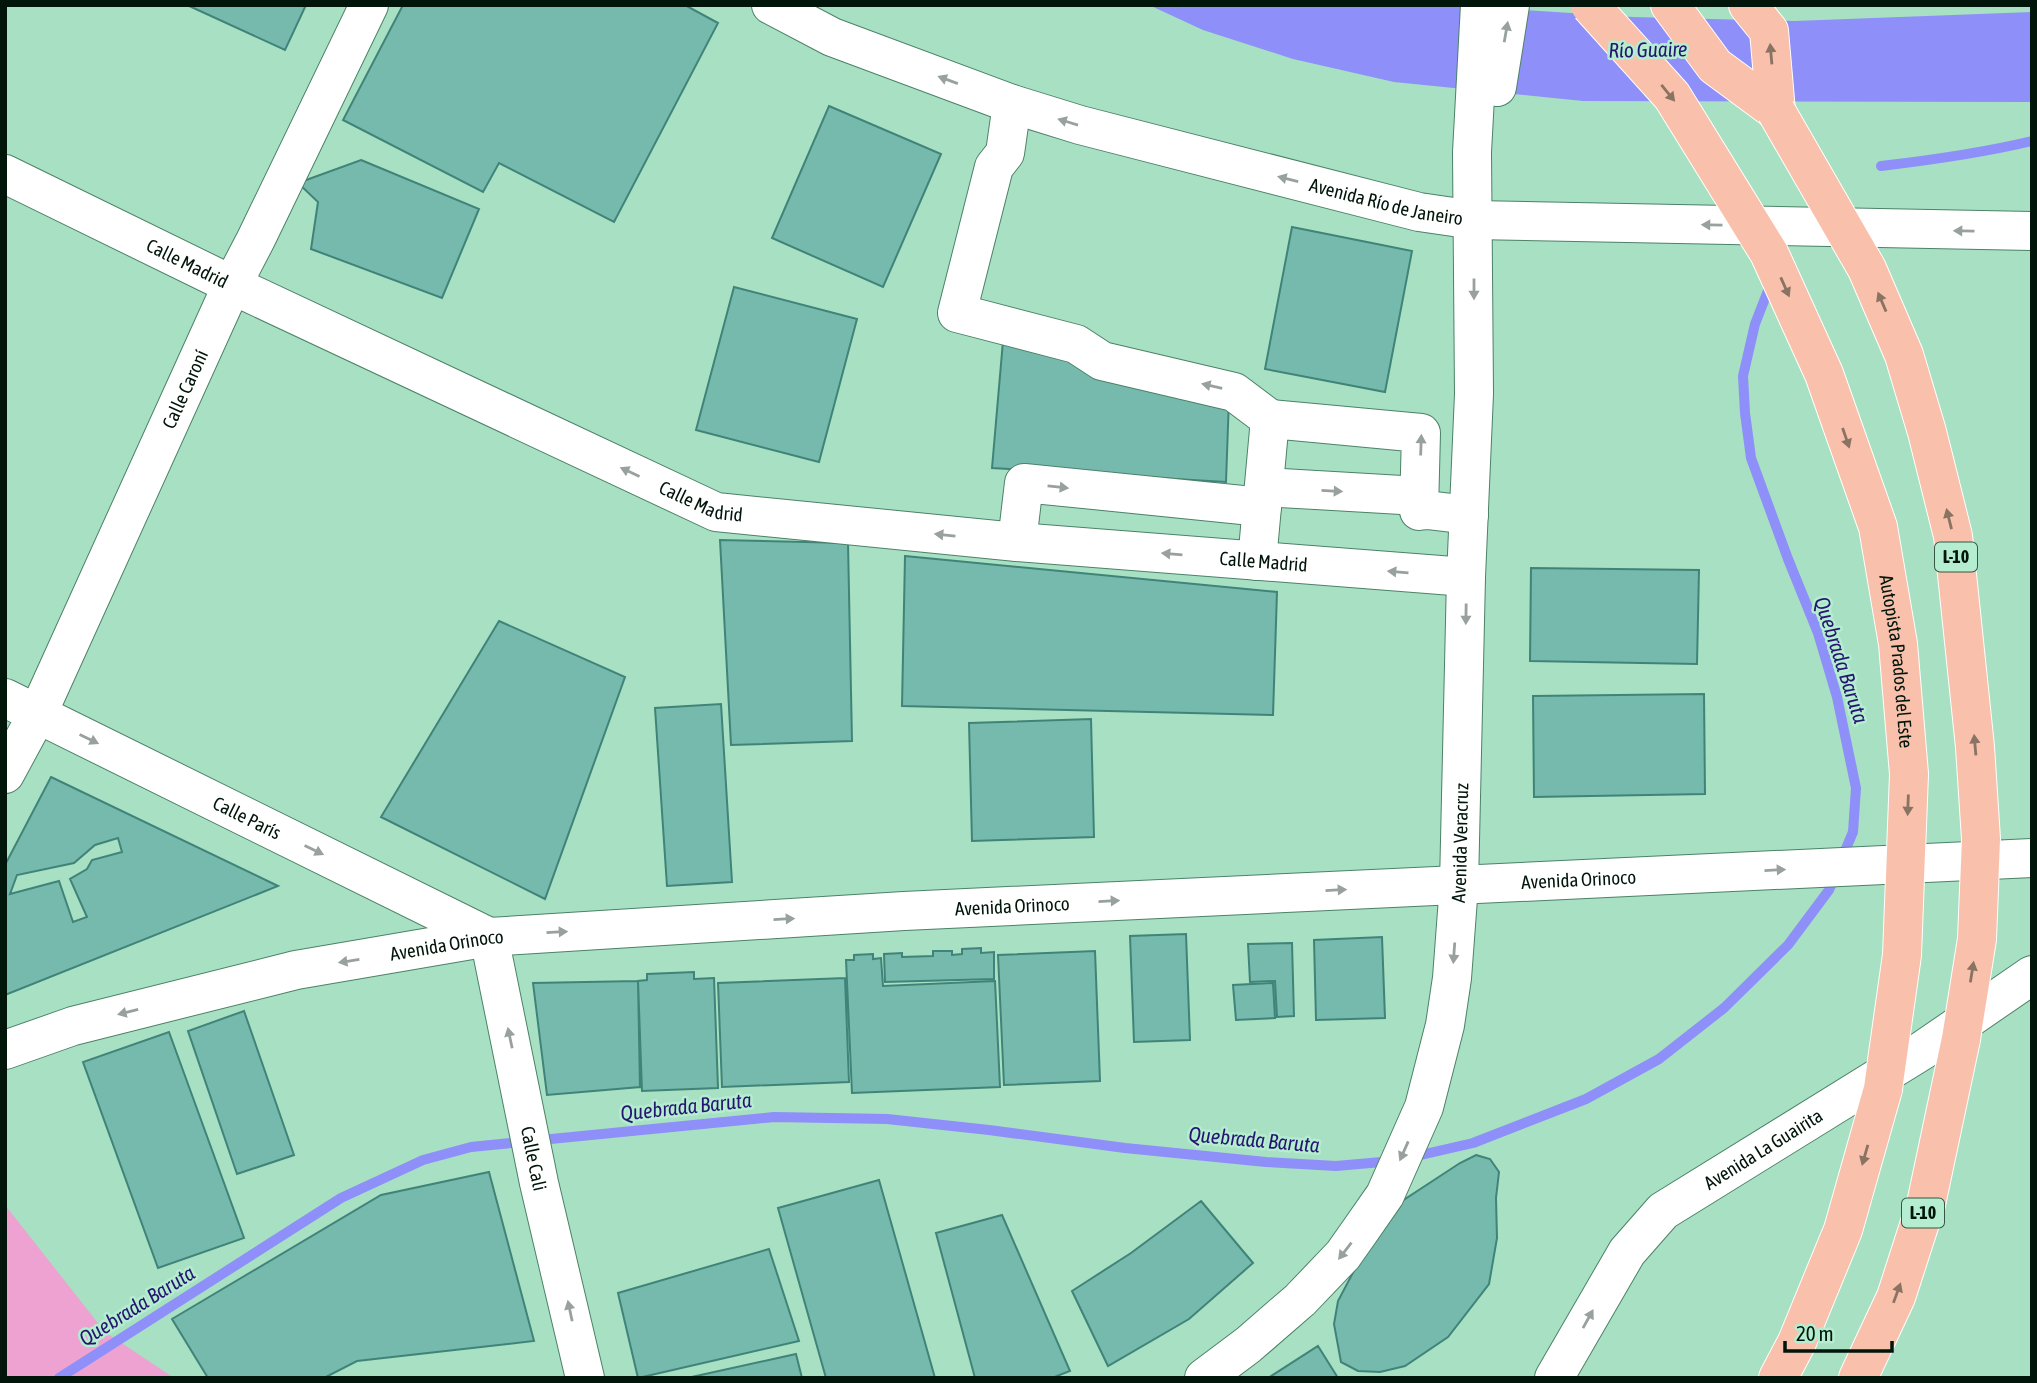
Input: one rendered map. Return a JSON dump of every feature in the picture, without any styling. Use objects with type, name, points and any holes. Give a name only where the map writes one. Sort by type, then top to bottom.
[{"type":"highway","name":"Autopista Prados del Este","points":[[1590,5],[1672,96],[1769,253],[1824,374],[1878,527],[1898,644],[1909,774],[1906,878],[1902,955],[1883,1089],[1843,1230],[1797,1342],[1778,1378]]},
{"type":"highway","points":[[1670,5],[1715,66],[1776,111]]},
{"type":"highway","points":[[1748,5],[1769,31],[1776,111]]},
{"type":"highway","name":"L-10","points":[[1776,111],[1867,269],[1904,355],[1923,419],[1953,536],[1979,799],[1981,839],[1977,939],[1959,1052],[1926,1204],[1896,1297],[1858,1378]]},
{"type":"street","name":"Calle Caroní","points":[[5,774],[21,706],[256,239],[369,5]]},
{"type":"street","name":"Avenida Río de Janeiro","points":[[771,5],[832,37],[1012,104],[1080,125],[1419,212],[1474,220],[2032,231]]},
{"type":"street","points":[[1474,220],[1472,152],[1480,5]]},
{"type":"street","points":[[1474,220],[1510,5]]},
{"type":"street","points":[[1012,104],[1005,153],[994,167],[957,313],[1076,344],[1102,361],[1234,392],[1270,419],[1422,433],[1419,511],[1469,515]]},
{"type":"street","name":"Calle Madrid","points":[[5,174],[232,285],[716,512],[1017,542],[1466,577]]},
{"type":"street","name":"Avenida Veracruz","points":[[1204,1378],[1248,1345],[1300,1300],[1343,1255],[1385,1195],[1424,1107],[1446,1025],[1460,885],[1466,577],[1474,394],[1474,220]]},
{"type":"street","points":[[1257,561],[1270,419]]},
{"type":"street","points":[[1017,542],[1024,483],[1263,497],[1419,496]]},
{"type":"street","name":"Calle París","points":[[21,706],[489,937]]},
{"type":"street","name":"Avenida Orinoco","points":[[5,1050],[73,1026],[296,970],[489,937],[904,911],[2032,858]]},
{"type":"street","name":"Calle Cali","points":[[489,937],[539,1183],[585,1378]]},
{"type":"street","name":"Avenida La Guairita","points":[[1555,1378],[1627,1252],[1663,1211],[1923,1050],[2032,975]]},
{"type":"shaded area","points":[[5,1205],[105,1332],[174,1378],[5,1378]]},
{"type":"water","name":"Río Guaire","points":[[1149,5],[1446,5],[1633,17],[1795,21],[2032,12],[2032,102],[1583,101],[1394,82],[1293,59],[1203,30]]},
{"type":"building","points":[[187,5],[306,5],[285,50]]},
{"type":"building","points":[[403,5],[685,5],[718,23],[614,222],[499,163],[483,192],[343,120]]},
{"type":"building","points":[[829,106],[941,154],[883,287],[772,238]]},
{"type":"building","points":[[361,160],[479,209],[442,298],[311,249],[318,202],[298,183]]},
{"type":"building","points":[[1292,227],[1412,251],[1385,392],[1265,369]]},
{"type":"building","points":[[734,287],[857,319],[819,462],[696,430]]},
{"type":"building","points":[[1003,341],[1229,398],[1226,482],[992,468]]},
{"type":"building","points":[[720,540],[848,543],[852,741],[731,745]]},
{"type":"building","points":[[905,556],[1277,592],[1273,715],[902,706]]},
{"type":"building","points":[[1531,568],[1699,570],[1697,664],[1530,661]]},
{"type":"building","points":[[499,621],[625,677],[545,899],[381,817]]},
{"type":"building","points":[[1704,694],[1705,794],[1534,797],[1533,696]]},
{"type":"building","points":[[721,704],[732,882],[667,886],[655,708]]},
{"type":"building","points":[[1091,719],[1094,837],[972,841],[969,723]]},
{"type":"building","points":[[51,777],[278,886],[5,995],[5,865]],"holes":[[[118,838],[122,852],[92,860],[87,869],[70,879],[87,917],[73,922],[59,881],[10,894],[17,875],[74,863],[95,845]]]},
{"type":"building","points":[[1186,934],[1190,1040],[1134,1042],[1130,936]]},
{"type":"building","points":[[1382,937],[1385,1018],[1316,1020],[1314,940]]},
{"type":"building","points":[[1292,943],[1294,1016],[1277,1017],[1275,981],[1250,982],[1248,944]]},
{"type":"building","points":[[981,948],[981,953],[994,952],[994,979],[885,982],[884,954],[902,953],[902,957],[933,956],[933,951],[952,951],[952,955],[962,954],[962,949]]},
{"type":"building","points":[[1095,951],[1100,1081],[1004,1085],[998,955]]},
{"type":"building","points":[[873,954],[873,959],[881,958],[883,986],[995,981],[1000,1087],[852,1093],[846,960],[854,960],[854,955]]},
{"type":"building","points":[[694,972],[694,979],[714,978],[718,1088],[642,1091],[638,981],[647,980],[647,974]]},
{"type":"building","points":[[845,978],[849,1082],[722,1087],[718,983]]},
{"type":"building","points":[[638,981],[640,1087],[547,1095],[533,983]]},
{"type":"building","points":[[1273,983],[1275,1018],[1236,1020],[1233,985]]},
{"type":"building","points":[[244,1011],[294,1155],[237,1174],[188,1031]]},
{"type":"building","points":[[169,1032],[244,1238],[158,1268],[83,1062]]},
{"type":"building","points":[[1476,1155],[1490,1159],[1499,1172],[1496,1198],[1497,1238],[1489,1284],[1448,1337],[1405,1366],[1380,1372],[1358,1371],[1341,1362],[1334,1324],[1338,1301],[1366,1248],[1396,1205]]},
{"type":"building","points":[[489,1172],[534,1341],[357,1361],[324,1378],[208,1378],[172,1319],[381,1195]]},
{"type":"building","points":[[879,1180],[935,1378],[826,1378],[778,1208]]},
{"type":"building","points":[[1201,1201],[1253,1263],[1189,1319],[1108,1366],[1072,1291],[1131,1253]]},
{"type":"building","points":[[1002,1215],[1070,1371],[1052,1378],[975,1378],[936,1233]]},
{"type":"building","points":[[769,1249],[799,1341],[638,1378],[618,1293]]},
{"type":"building","points":[[1318,1346],[1338,1378],[1268,1378]]},
{"type":"building","points":[[796,1354],[802,1378],[687,1378]]},
{"type":"waterway","points":[[1881,166],[1957,156],[2032,141]]},
{"type":"waterway","name":"Quebrada Baruta","points":[[1771,283],[1755,324],[1743,376],[1745,413],[1751,458],[1818,633],[1837,697],[1856,788],[1853,832],[1842,858]]},
{"type":"waterway","name":"Quebrada Baruta","points":[[1412,1157],[1473,1143],[1586,1099],[1659,1059],[1724,1008],[1788,945],[1829,890],[1835,876]]},
{"type":"waterway","name":"Quebrada Baruta","points":[[59,1378],[341,1198],[423,1160],[471,1147],[774,1117],[887,1119],[1266,1162],[1336,1166],[1393,1161]]}]
